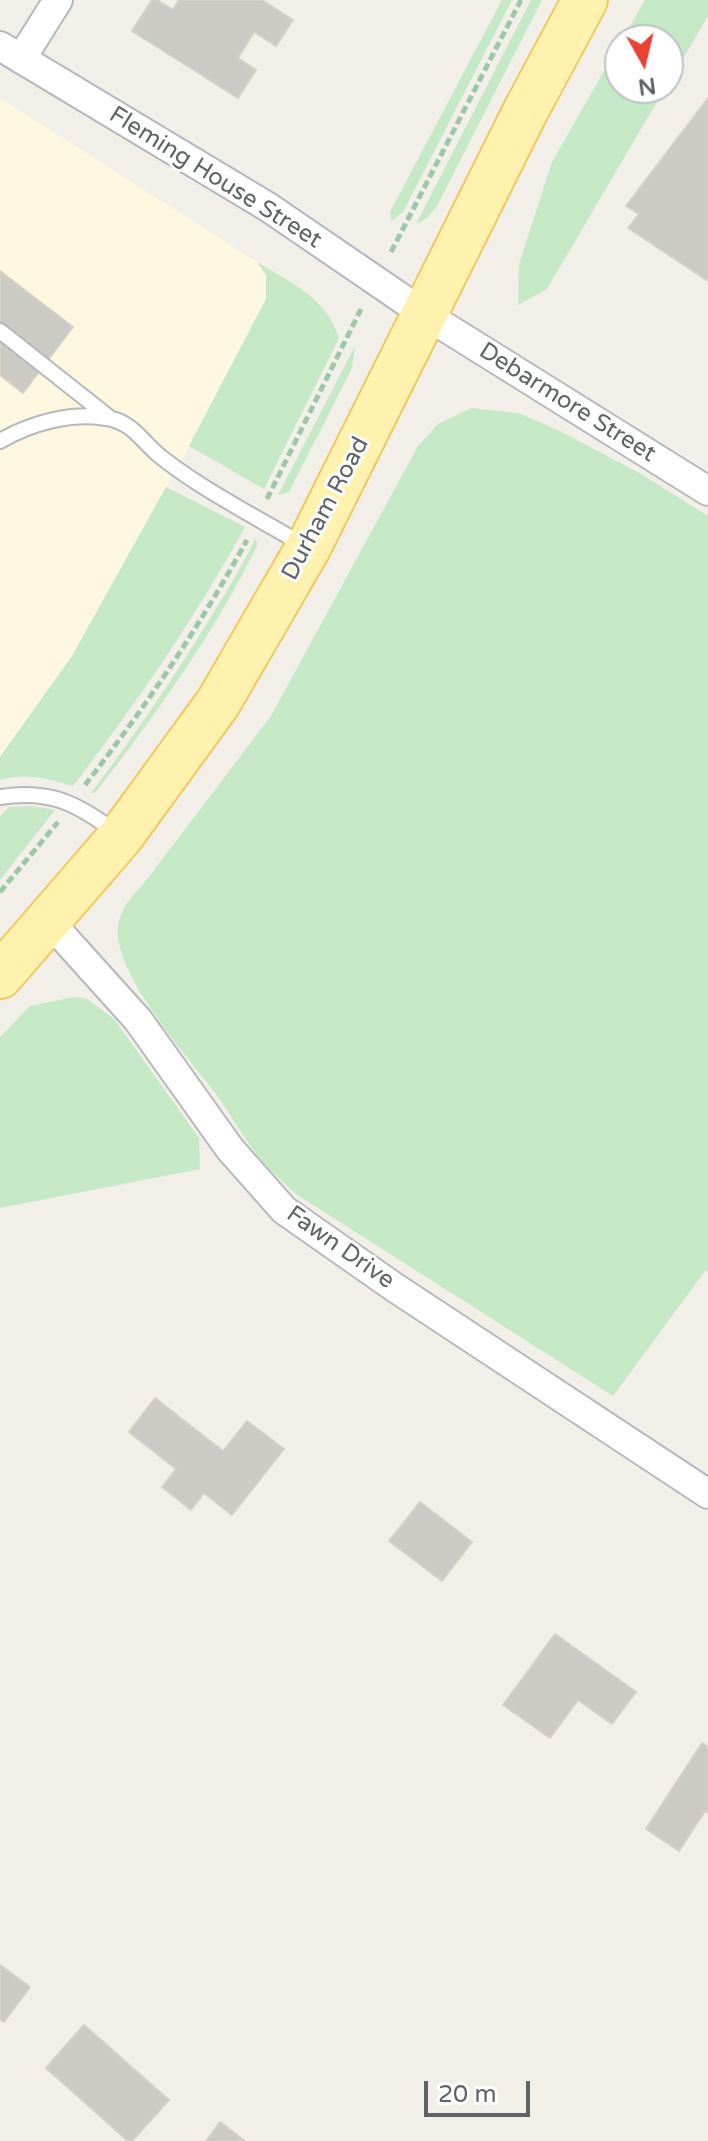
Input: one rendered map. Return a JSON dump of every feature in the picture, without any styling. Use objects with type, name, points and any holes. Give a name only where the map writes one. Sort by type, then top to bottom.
[{"type":"main road","name":"Durham Road","points":[[0,976],[121,836],[218,703],[308,548],[526,110],[585,0]]},
{"type":"street","points":[[10,52],[58,0]]},
{"type":"street","name":"Fleming House Street","points":[[10,52],[268,207],[426,315]]},
{"type":"street","name":"Debarmore Street","points":[[426,315],[708,491]]},
{"type":"street","name":"Fawn Drive","points":[[48,920],[138,1020],[230,1149],[284,1210],[394,1287],[708,1494]]},
{"type":"lane","points":[[0,331],[110,418],[139,433],[159,456],[308,548]]},
{"type":"lane","points":[[0,441],[22,429],[76,416],[110,418]]},
{"type":"lane","points":[[0,797],[22,794],[56,797],[92,815],[121,836]]},
{"type":"path","points":[[402,230],[521,0]]},
{"type":"path","points":[[272,490],[354,322]]},
{"type":"path","points":[[82,789],[124,735],[163,676],[222,586],[251,532]]},
{"type":"path","points":[[0,892],[63,817]]},
{"type":"shaded area","points":[[0,98],[257,262],[266,275],[268,287],[266,299],[189,446],[72,656],[0,757]]},
{"type":"green space","points":[[502,0],[512,0],[403,212],[391,221],[390,212]]},
{"type":"green space","points":[[531,0],[542,0],[437,206],[427,218],[416,224]]},
{"type":"green space","points":[[645,0],[708,0],[708,16],[684,57],[684,24],[631,24]]},
{"type":"green space","points":[[604,71],[604,104],[656,104],[547,289],[518,305],[519,264],[552,162]]},
{"type":"green space","points":[[257,262],[316,301],[339,338],[264,489],[189,446],[266,299],[266,275]]},
{"type":"green space","points":[[355,346],[352,368],[289,492],[278,495]]},
{"type":"green space","points":[[471,408],[518,413],[560,431],[641,474],[708,516],[708,1270],[613,1396],[296,1194],[257,1155],[216,1094],[155,1015],[128,969],[120,947],[118,928],[124,908],[271,716],[418,446],[438,424]]},
{"type":"green space","points":[[166,487],[245,527],[164,660],[73,786],[28,777],[0,780],[0,757],[72,656]]},
{"type":"green space","points":[[255,539],[258,544],[242,576],[204,641],[139,735],[95,793],[91,793],[179,668],[232,583]]},
{"type":"green space","points":[[32,806],[55,810],[0,880],[0,817],[9,807]]},
{"type":"green space","points":[[74,997],[87,999],[114,1019],[199,1138],[200,1169],[0,1208],[0,1037],[30,1006]]},
{"type":"building","points":[[152,0],[173,10],[179,0],[262,0],[293,20],[276,46],[254,32],[238,58],[256,70],[238,98],[132,31]]},
{"type":"building","points":[[708,98],[708,281],[628,228],[639,214],[626,206]]},
{"type":"building","points":[[0,271],[73,327],[23,393],[0,375]]},
{"type":"building","points":[[155,1398],[223,1451],[247,1421],[284,1449],[232,1515],[204,1493],[191,1510],[162,1487],[176,1469],[129,1432]]},
{"type":"building","points":[[420,1502],[472,1542],[442,1581],[389,1541]]},
{"type":"building","points":[[555,1634],[636,1692],[612,1724],[578,1700],[550,1738],[503,1705]]},
{"type":"building","points":[[702,1743],[708,1747],[708,1813],[705,1811],[679,1851],[646,1829]]},
{"type":"building","points":[[0,1965],[30,1987],[4,2022],[0,2019]]},
{"type":"building","points":[[84,2025],[169,2100],[132,2141],[128,2141],[46,2068]]},
{"type":"building","points":[[220,2122],[245,2141],[206,2141]]}]
